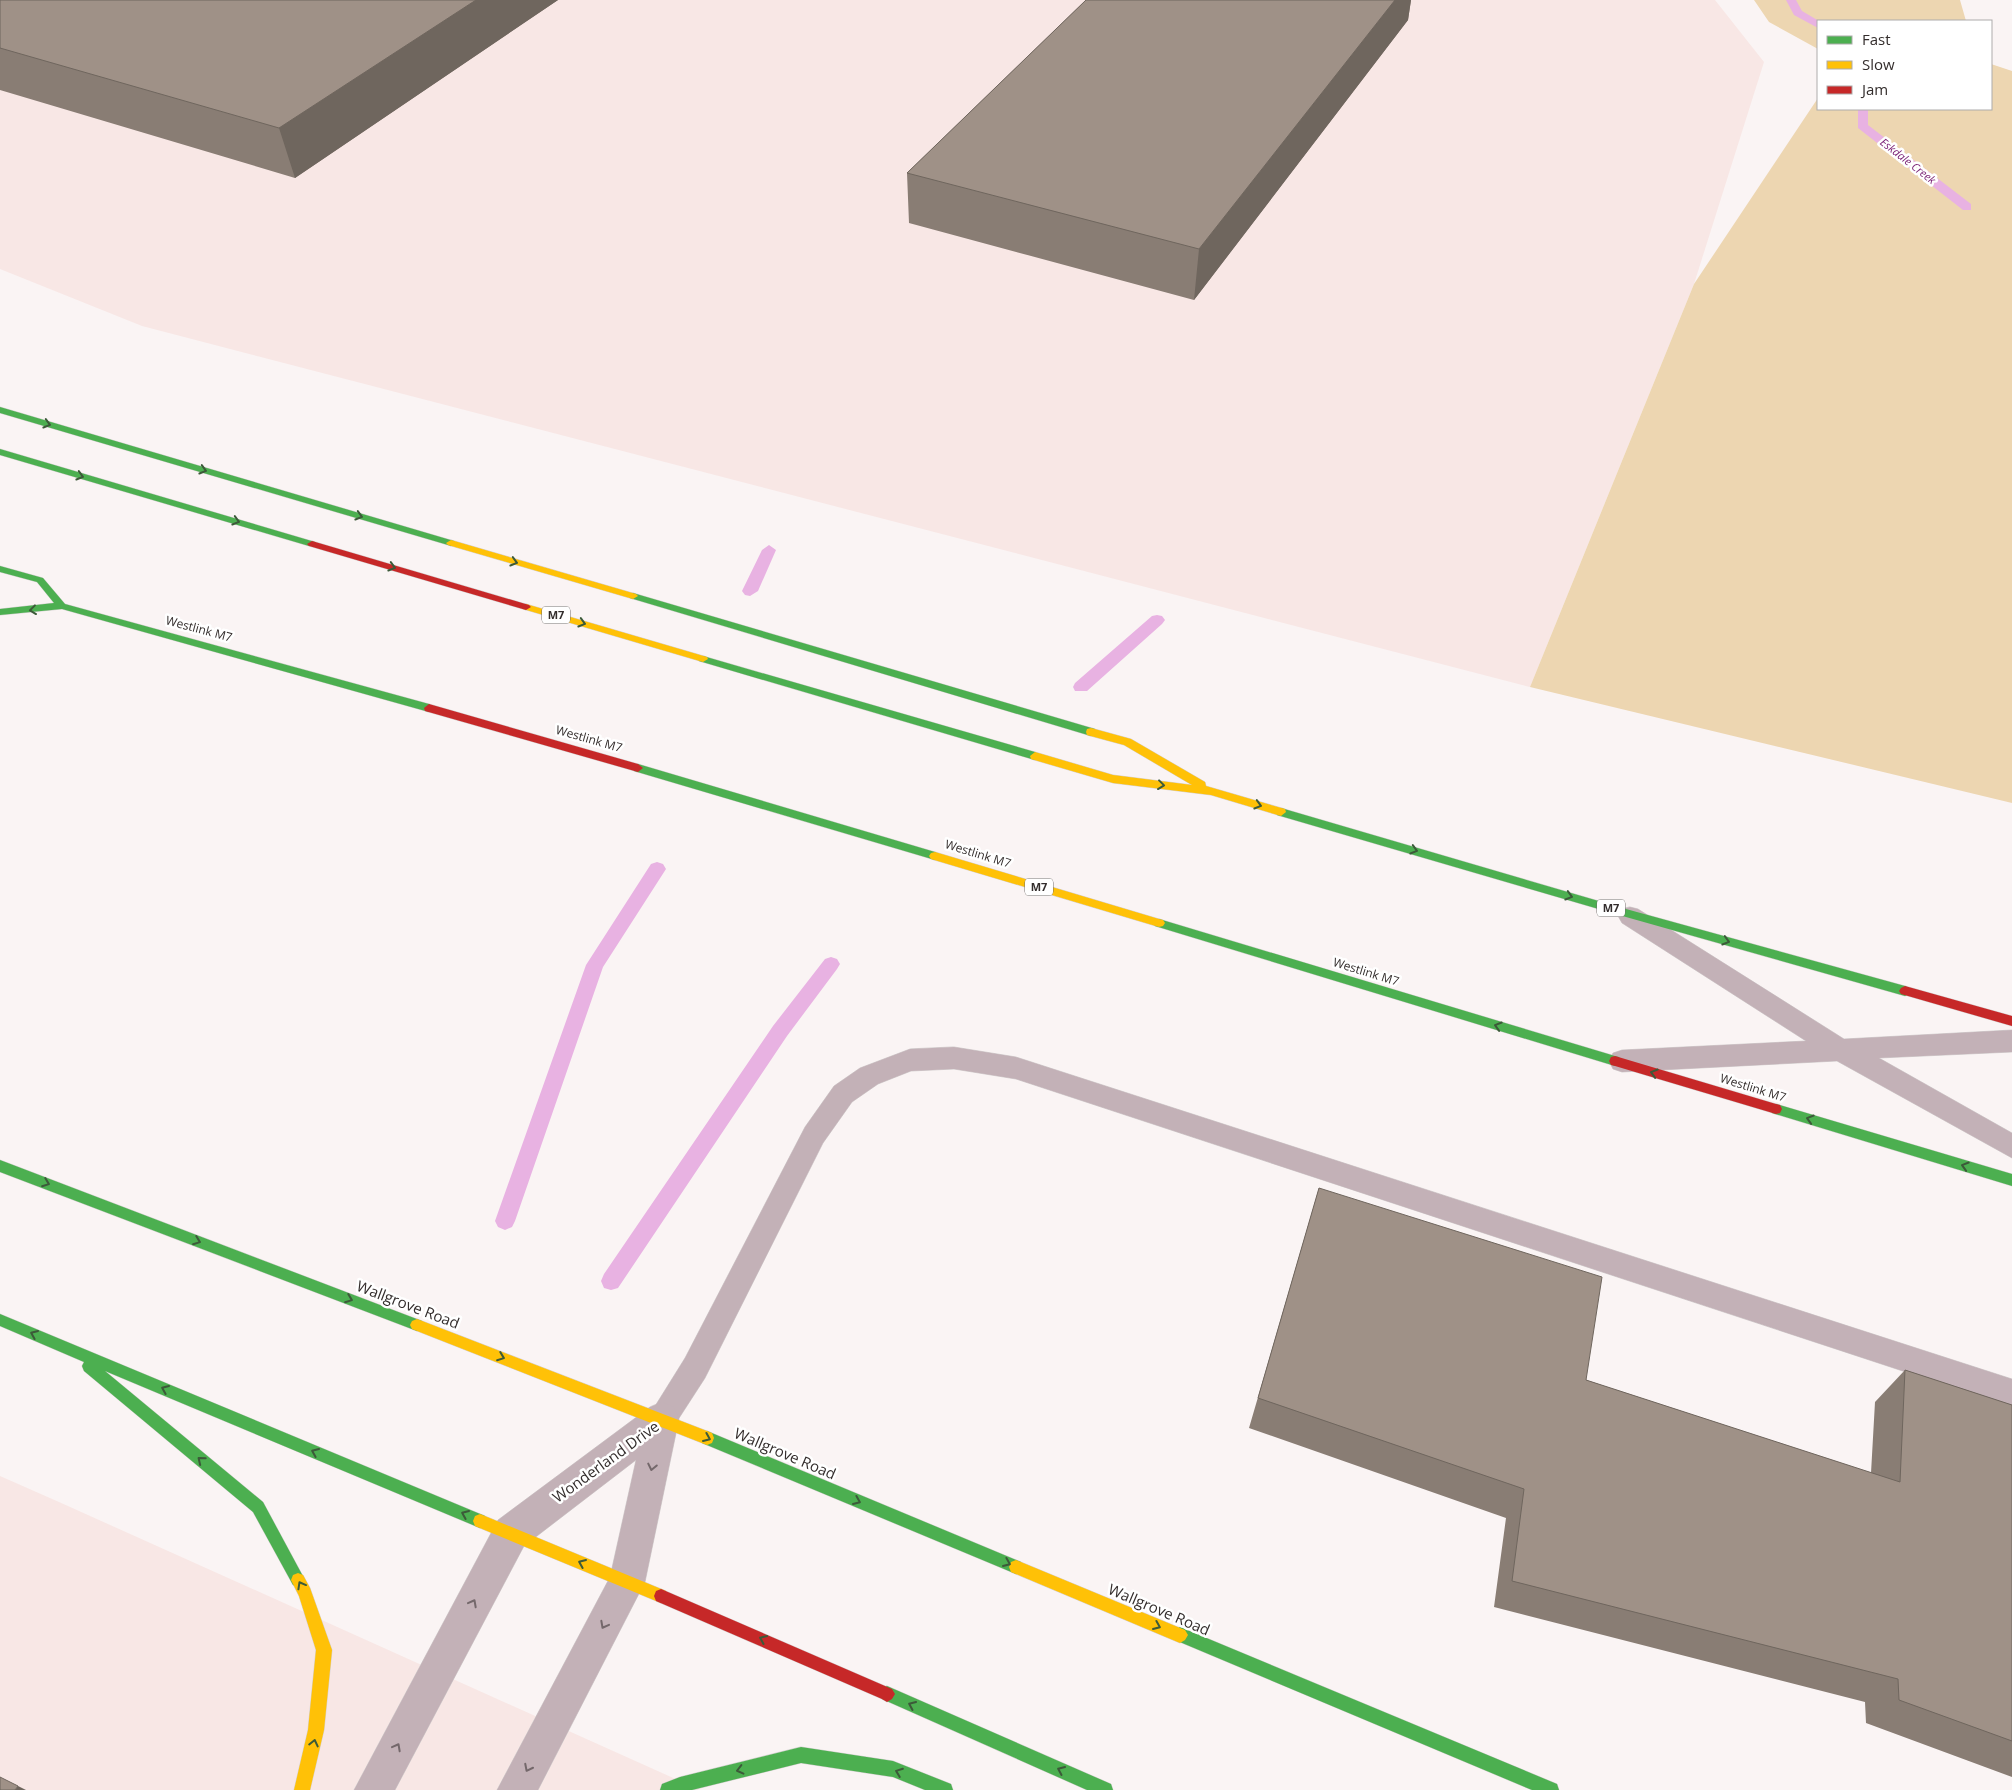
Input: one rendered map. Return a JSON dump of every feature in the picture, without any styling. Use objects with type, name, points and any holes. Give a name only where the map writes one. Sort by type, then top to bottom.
[{"type":"main road","points":[[0,410],[1127,742],[1211,791]]},
{"type":"main road","name":"M7","points":[[0,452],[1113,779],[1211,791],[1626,913],[2012,1022]]},
{"type":"main road","points":[[0,569],[40,580],[62,606]]},
{"type":"main road","points":[[0,612],[62,606]]},
{"type":"main road","name":"Westlink M7","points":[[62,606],[342,682],[749,800],[2012,1180]]},
{"type":"main road","name":"Wallgrove Road","points":[[0,1166],[662,1419],[1551,1790]]},
{"type":"main road","points":[[0,1320],[749,1633],[1105,1790]]},
{"type":"main road","points":[[68,1349],[258,1506],[305,1593],[324,1650],[316,1730],[302,1790]]},
{"type":"main road","points":[[668,1790],[680,1784],[801,1755],[893,1768],[944,1790]]},
{"type":"street","name":"Wonderland Drive","points":[[374,1790],[510,1533],[662,1419]]},
{"type":"street","name":"Wonderland Drive","points":[[517,1790],[626,1582],[662,1419]]},
{"type":"lane","points":[[1626,913],[1842,1050],[2012,1146]]},
{"type":"lane","points":[[1615,1061],[2012,1041]]},
{"type":"lane","points":[[662,1419],[695,1368],[814,1135],[843,1094],[869,1076],[910,1060],[954,1058],[1016,1068],[2012,1393]]},
{"type":"shaded area","points":[[0,0],[1715,0],[1764,62],[1694,284],[1530,687],[142,326],[0,269]]},
{"type":"shaded area","points":[[1754,0],[1960,0],[1966,20],[1817,20],[1817,48],[1769,22]]},
{"type":"shaded area","points":[[1992,64],[2012,71],[2012,803],[1530,687],[1694,284],[1817,100],[1817,110],[1992,110]]},
{"type":"shaded area","points":[[0,1476],[59,1502],[700,1790],[0,1790]]},
{"type":"building","points":[[0,0],[476,0],[279,128],[0,48]]},
{"type":"building","points":[[1086,0],[1395,0],[1199,249],[907,173]]},
{"type":"building","points":[[1319,1188],[1602,1277],[1586,1380],[1900,1482],[1905,1370],[2012,1405],[2012,1741],[1899,1700],[1898,1679],[1512,1581],[1524,1489],[1258,1398]]},
{"type":"building","points":[[0,1777],[18,1786],[15,1790],[0,1790]]},
{"type":"waterway","name":"Eskdale Creek","points":[[1791,0],[1798,13],[1817,24]]},
{"type":"waterway","name":"Eskdale Creek","points":[[1863,110],[1862,126],[1967,207]]},
{"type":"waterway","points":[[750,591],[769,550]]},
{"type":"waterway","points":[[1081,687],[1157,620]]},
{"type":"waterway","points":[[505,1221],[595,965],[657,869]]},
{"type":"waterway","points":[[611,1281],[780,1031],[831,964]]},
{"type":"traffic: fast","points":[[0,410],[451,543]]},
{"type":"traffic: fast","points":[[0,452],[312,544]]},
{"type":"traffic: fast","points":[[0,569],[40,580],[62,606],[429,708]]},
{"type":"traffic: fast","points":[[633,596],[1091,732]]},
{"type":"traffic: fast","points":[[0,612],[62,606]]},
{"type":"traffic: fast","points":[[703,659],[1035,756]]},
{"type":"traffic: fast","points":[[638,768],[935,856]]},
{"type":"traffic: fast","points":[[1281,812],[1626,913],[1905,991]]},
{"type":"traffic: fast","points":[[1159,923],[1615,1061]]},
{"type":"traffic: fast","points":[[1776,1109],[2012,1180]]},
{"type":"traffic: fast","points":[[0,1166],[417,1325]]},
{"type":"traffic: fast","points":[[0,1320],[480,1521]]},
{"type":"traffic: fast","points":[[89,1366],[258,1507],[298,1580]]},
{"type":"traffic: fast","points":[[707,1438],[1016,1567]]},
{"type":"traffic: fast","points":[[1180,1635],[1551,1790]]},
{"type":"traffic: fast","points":[[887,1694],[1105,1790]]},
{"type":"traffic: fast","points":[[668,1790],[680,1785],[801,1755],[893,1769],[945,1790]]},
{"type":"traffic: slow","points":[[451,543],[633,596]]},
{"type":"traffic: slow","points":[[526,607],[703,659]]},
{"type":"traffic: slow","points":[[1091,732],[1127,742],[1201,785]]},
{"type":"traffic: slow","points":[[1035,756],[1113,779],[1211,791],[1281,812]]},
{"type":"traffic: slow","points":[[935,856],[1159,923]]},
{"type":"traffic: slow","points":[[417,1325],[707,1438]]},
{"type":"traffic: slow","points":[[480,1521],[661,1596]]},
{"type":"traffic: slow","points":[[1016,1567],[1180,1635]]},
{"type":"traffic: slow","points":[[298,1580],[305,1593],[324,1650],[316,1730],[302,1790]]},
{"type":"traffic: jam","points":[[312,544],[526,607]]},
{"type":"traffic: jam","points":[[429,708],[638,768]]},
{"type":"traffic: jam","points":[[1905,991],[2012,1021]]},
{"type":"traffic: jam","points":[[1615,1061],[1776,1109]]},
{"type":"traffic: jam","points":[[661,1596],[887,1694]]}]
